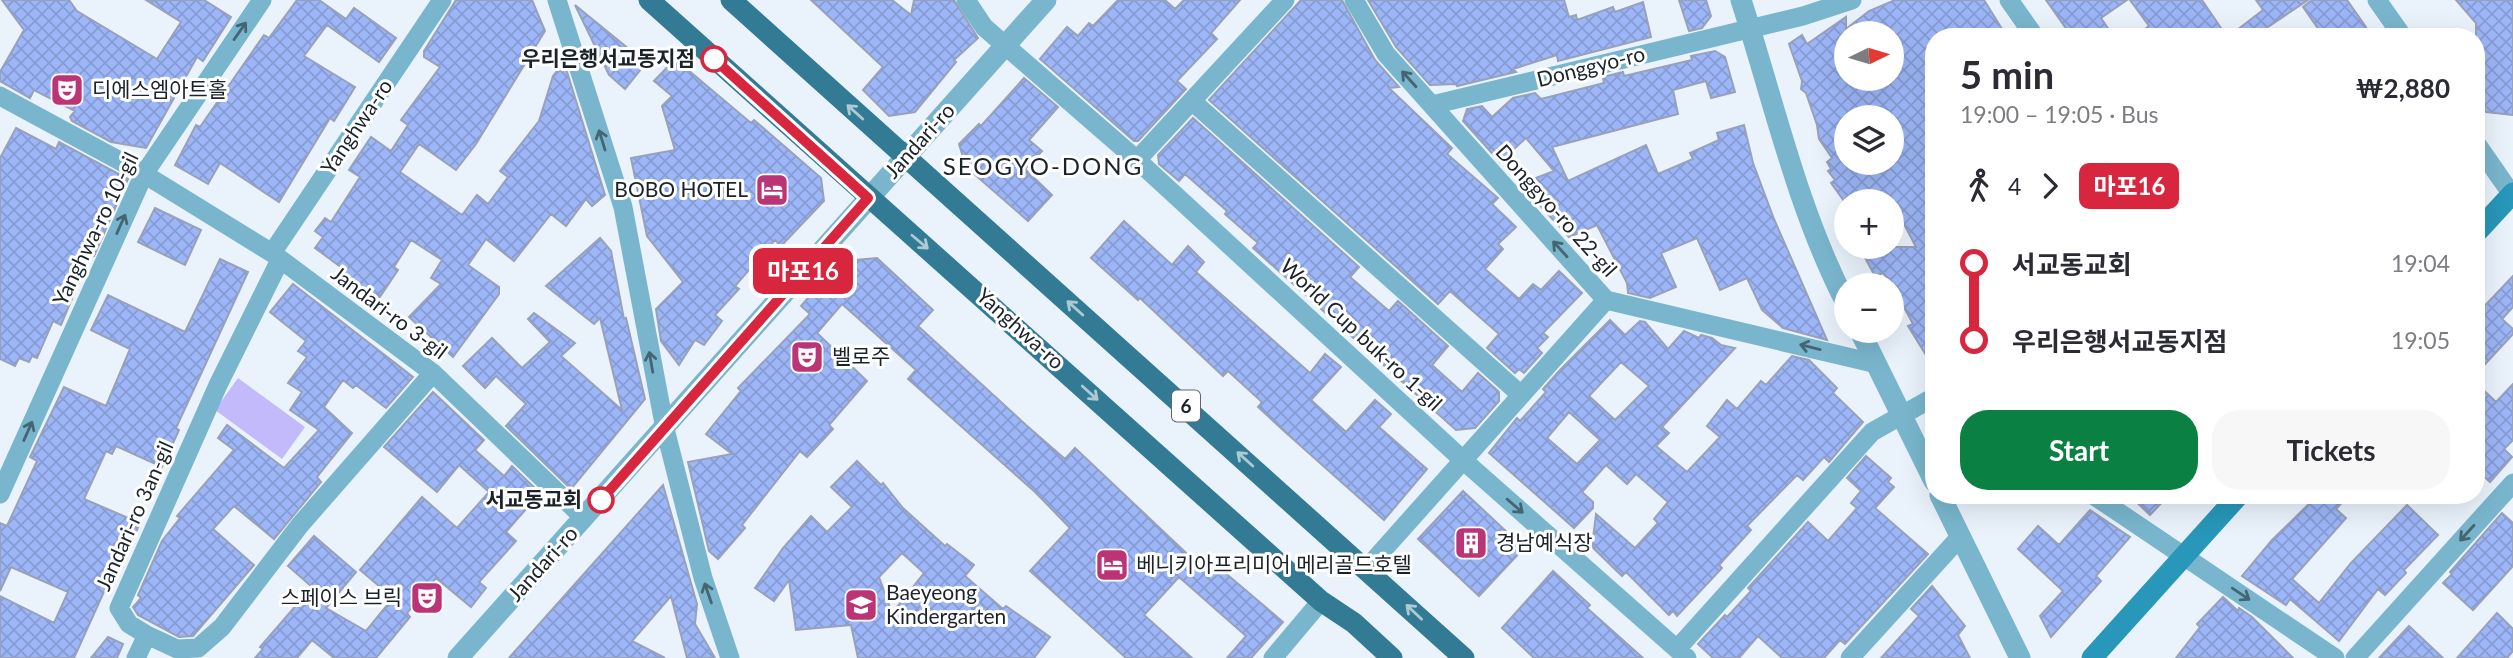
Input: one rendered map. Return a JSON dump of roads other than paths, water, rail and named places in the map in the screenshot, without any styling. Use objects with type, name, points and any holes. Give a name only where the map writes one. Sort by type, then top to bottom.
[{"type":"main road","name":"Yanghwa-ro","points":[[649,0],[1321,601],[1354,623],[1392,658]]},
{"type":"main road","name":"6","points":[[731,0],[1367,568],[1464,658]]},
{"type":"main road","points":[[2485,224],[2513,194]]},
{"type":"main road","points":[[2092,658],[2231,504]]},
{"type":"street","name":"Yanghwa-ro 10-gil","points":[[0,494],[144,173],[262,0]]},
{"type":"street","name":"Yanghwa-ro","points":[[276,257],[442,0]]},
{"type":"street","points":[[558,0],[623,207],[652,371],[703,578],[730,658]]},
{"type":"street","name":"World Cup buk-ro 1-gil","points":[[966,0],[984,27],[1137,160],[1464,461],[1682,654]]},
{"type":"street","name":"Jandari-ro","points":[[458,658],[666,429],[1046,0]]},
{"type":"street","points":[[1137,160],[1284,0]]},
{"type":"street","name":"Donggyo-ro 22-gil","points":[[1353,0],[1386,54],[1606,300],[1877,364]]},
{"type":"street","points":[[1741,0],[1801,196],[1824,260],[1834,280]]},
{"type":"street","name":"Donggyo-ro","points":[[1432,105],[1751,29],[1852,0]]},
{"type":"street","points":[[2009,0],[2029,28]]},
{"type":"street","points":[[2378,0],[2397,28]]},
{"type":"street","points":[[1193,102],[1521,395]]},
{"type":"street","name":"Jandari-ro 3-gil","points":[[2,103],[144,173],[276,257],[433,373],[584,518]]},
{"type":"street","points":[[2485,155],[2513,194]]},
{"type":"street","name":"Jandari-ro 3an-gil","points":[[276,257],[120,608],[129,624],[177,649],[198,648],[222,627],[300,526],[433,373]]},
{"type":"street","points":[[1367,568],[1606,300]]},
{"type":"street","points":[[1866,343],[1925,462]]},
{"type":"street","points":[[1682,654],[1872,432],[1925,402]]},
{"type":"street","points":[[2355,658],[2510,494]]},
{"type":"street","points":[[1944,504],[2020,658]]},
{"type":"street","points":[[2106,504],[2335,658]]},
{"type":"street","points":[[1850,658],[1961,537]]},
{"type":"street","points":[[1273,658],[1321,601]]},
{"type":"street","points":[[136,658],[147,635]]},
{"type":"place","name":"우리은행서교동지점","points":[[714,59]]},
{"type":"place","name":"디에스엠아트홀","points":[[67,90]]},
{"type":"place","name":"BOBO HOTEL","points":[[772,190]]},
{"type":"place","name":"벨로주","points":[[807,357]]},
{"type":"place","name":"서교동교회","points":[[601,500]]},
{"type":"place","name":"경남예식장","points":[[1471,543]]},
{"type":"place","name":"베니키아프리미어 메리골드호텔","points":[[1112,565]]},
{"type":"place","name":"스페이스 브릭","points":[[427,598]]},
{"type":"place","name":"Baeyeong Kindergarten","points":[[861,605]]},
{"type":"district","name":"SEOGYO-DONG","points":[[1043,167]]}]
